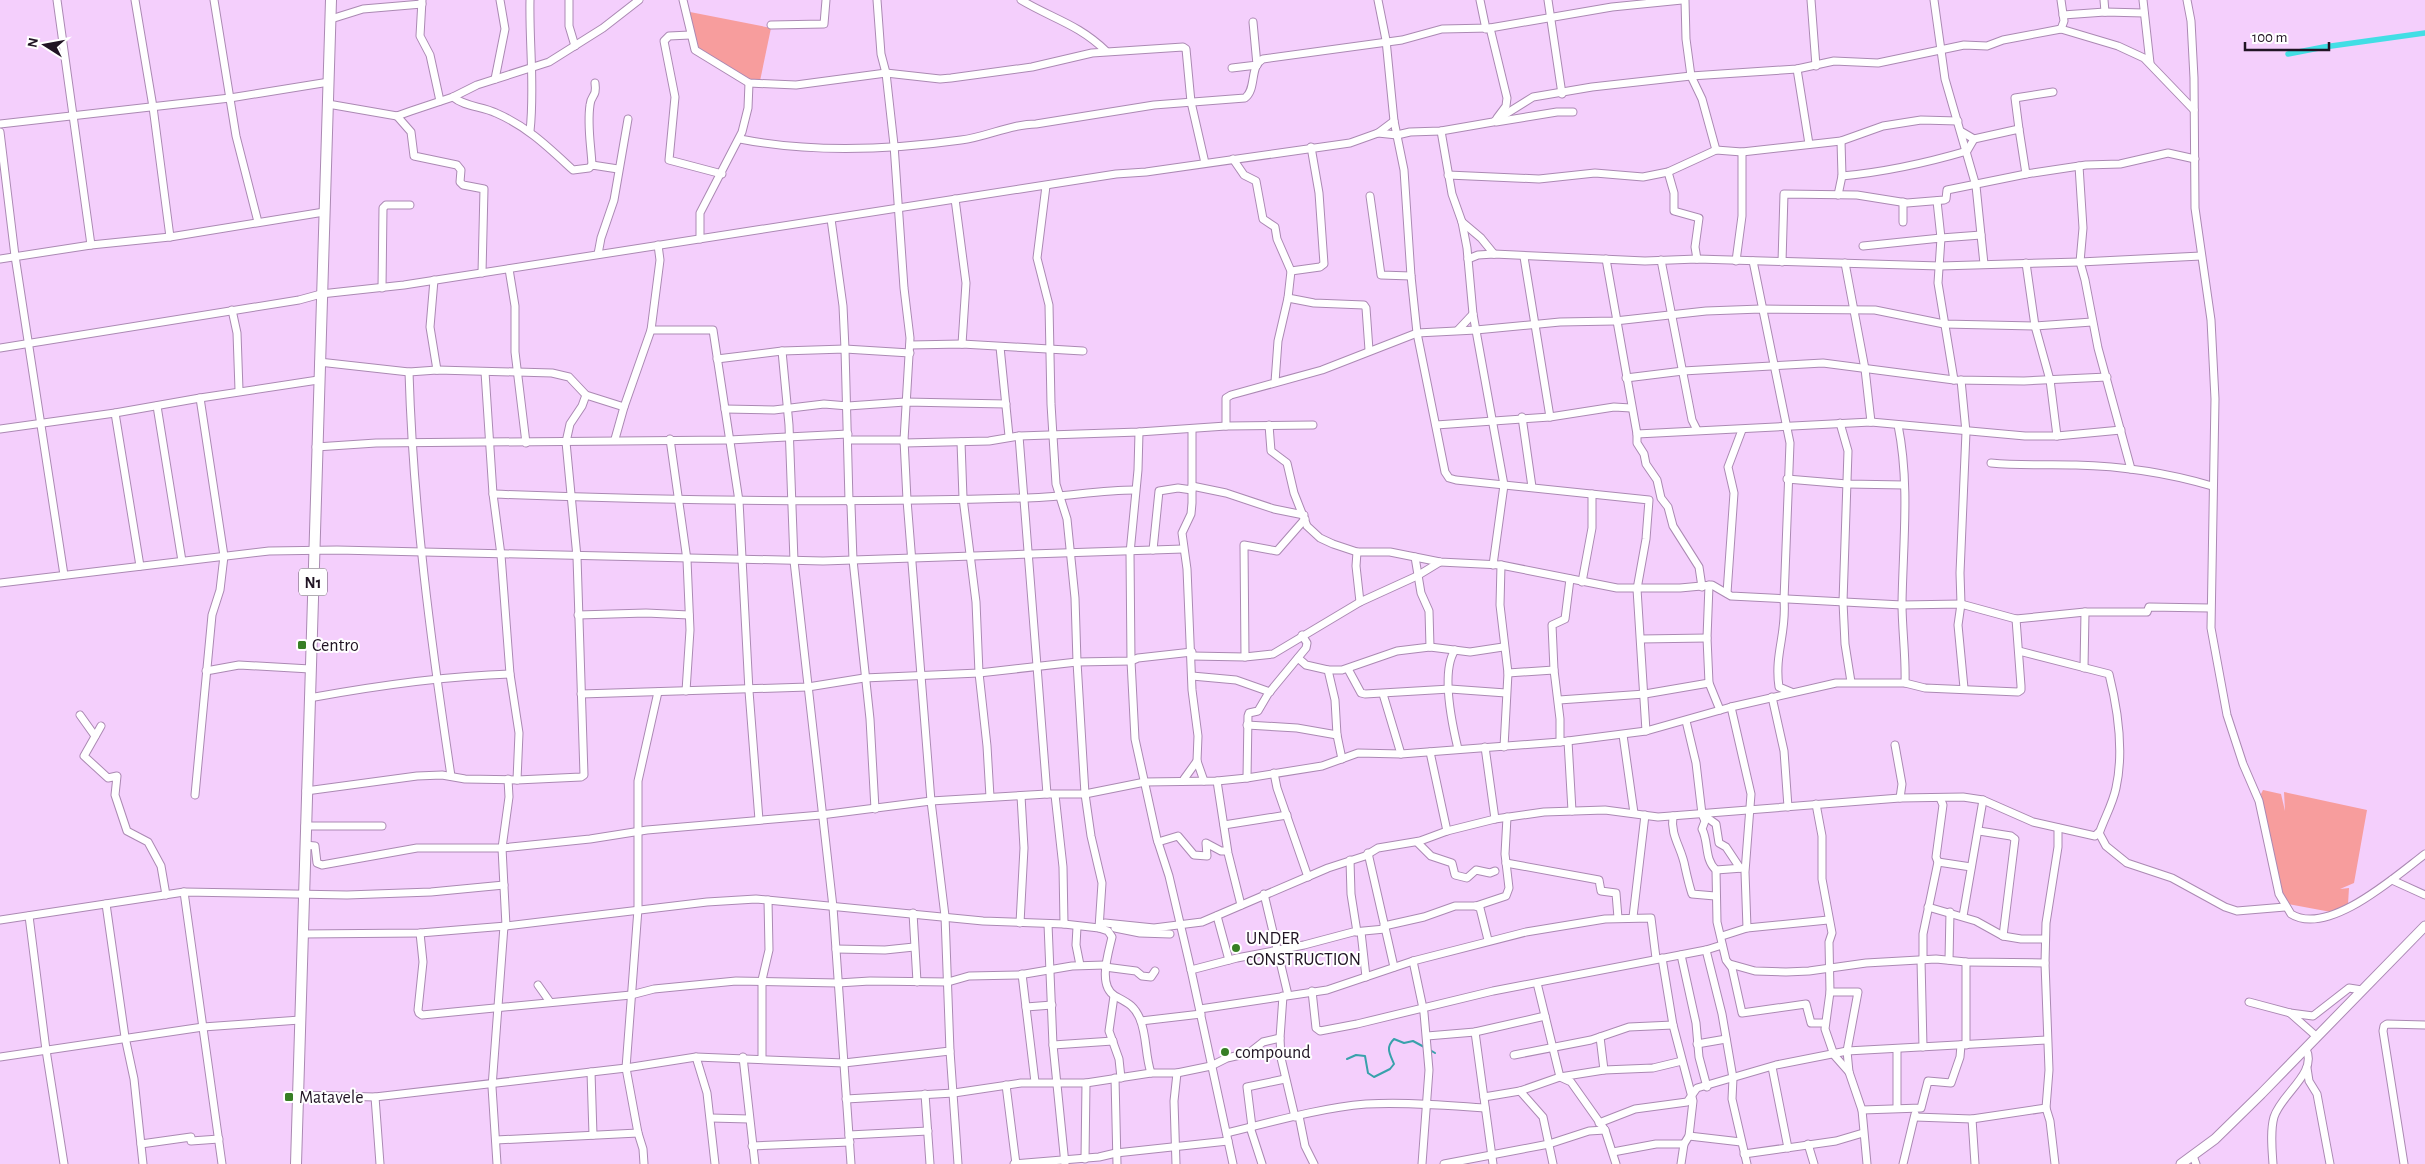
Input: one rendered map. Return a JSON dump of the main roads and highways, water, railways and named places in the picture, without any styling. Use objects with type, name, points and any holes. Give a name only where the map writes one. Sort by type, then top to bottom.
[{"type":"highway","name":"N1","points":[[296,1164],[318,380],[331,0]]},
{"type":"main road","points":[[2181,1164],[2195,1160],[2425,926]]},
{"type":"waterway","points":[[2288,54],[2425,33]]},
{"type":"waterway","points":[[1347,1059],[1356,1055],[1365,1056],[1368,1073],[1374,1077],[1390,1069],[1394,1064],[1389,1048],[1394,1039],[1404,1043],[1413,1041],[1426,1048]]},
{"type":"waterway","points":[[1430,1050],[1435,1053]]},
{"type":"place","name":"Centro","points":[[302,645]]},
{"type":"place","name":"UNDER cONSTRUCTION","points":[[1236,948]]},
{"type":"place","name":"compound","points":[[1225,1052]]},
{"type":"place","name":"Matavele","points":[[289,1097]]}]
